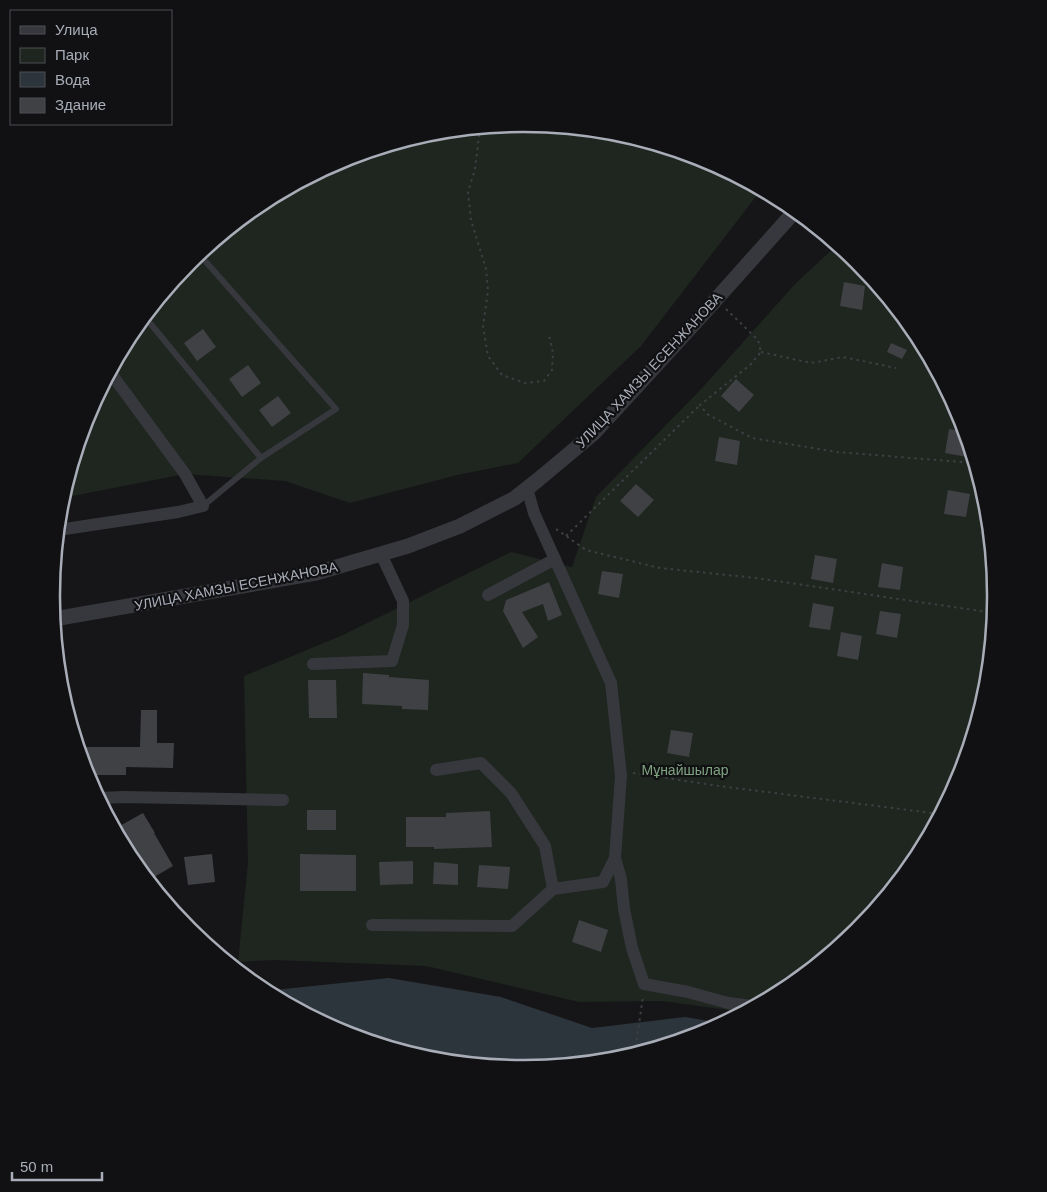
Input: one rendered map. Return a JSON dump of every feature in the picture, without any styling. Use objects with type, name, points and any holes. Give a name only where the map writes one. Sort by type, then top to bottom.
[{"type":"street","name":"УЛИЦА ХАМЗЫ ЕСЕНЖАНОВА","points":[[61,618],[316,574],[408,546],[460,526],[515,498],[594,433],[790,217]]},
{"type":"street","points":[[65,529],[178,512],[203,506],[184,474],[115,378]]},
{"type":"street","points":[[527,488],[534,513],[611,683],[621,772],[615,858],[632,948],[644,984],[742,1005]]},
{"type":"street","points":[[313,664],[392,661],[402,624],[403,601],[381,554]]},
{"type":"street","points":[[488,595],[555,559]]},
{"type":"street","points":[[436,770],[481,764],[511,793],[546,846],[554,889]]},
{"type":"street","points":[[106,798],[283,800]]},
{"type":"street","points":[[372,925],[512,926],[554,889],[603,882],[615,858]]},
{"type":"lane","points":[[203,506],[261,458],[336,409],[205,260]]},
{"type":"lane","points":[[150,323],[261,458]]},
{"type":"path","points":[[479,134],[475,169],[468,192],[470,220],[486,269],[488,291],[483,326],[488,356],[502,375],[525,383],[544,381],[552,370],[553,354],[550,334]]},
{"type":"path","points":[[716,300],[758,340],[761,352]]},
{"type":"path","points":[[761,352],[811,363],[843,357],[896,368]]},
{"type":"path","points":[[566,536],[700,405],[750,366],[761,352]]},
{"type":"path","points":[[700,405],[707,414],[752,438],[837,452],[967,462]]},
{"type":"path","points":[[534,513],[586,550],[660,568],[756,578],[986,612]]},
{"type":"path","points":[[621,772],[933,813]]},
{"type":"path","points":[[637,1045],[644,984]]},
{"type":"green space","points":[[493,133],[554,133],[614,141],[672,157],[729,180],[756,196],[641,346],[518,463],[457,475],[350,503],[285,481],[185,474],[71,496],[85,447],[108,391],[138,338],[156,314],[196,268],[241,228],[318,180],[375,157],[433,141]]},
{"type":"green space","name":"Мұнайшылар","points":[[831,250],[872,290],[909,338],[925,364],[952,419],[971,476],[983,536],[987,596],[986,626],[978,686],[971,716],[952,773],[925,828],[909,854],[872,902],[851,924],[806,964],[732,1011],[663,1001],[579,1002],[426,966],[274,960],[239,962],[248,863],[244,676],[343,635],[511,552],[572,567],[596,497],[702,388],[796,283]]},
{"type":"water","points":[[389,978],[501,997],[592,1028],[685,1017],[708,1021],[672,1035],[614,1051],[554,1059],[493,1059],[433,1051],[375,1035],[318,1012],[280,989]]},
{"type":"building","points":[[844,282],[865,286],[862,310],[840,306]]},
{"type":"building","points":[[203,329],[216,347],[197,361],[184,343]]},
{"type":"building","points":[[891,343],[907,350],[902,359],[887,352]]},
{"type":"building","points":[[248,365],[261,383],[242,397],[229,379]]},
{"type":"building","points":[[736,379],[754,395],[739,412],[721,396]]},
{"type":"building","points":[[278,396],[291,413],[272,427],[259,410]]},
{"type":"building","points":[[949,429],[956,430],[965,457],[945,453]]},
{"type":"building","points":[[719,437],[740,441],[737,465],[715,461]]},
{"type":"building","points":[[636,484],[654,500],[638,517],[620,501]]},
{"type":"building","points":[[948,490],[970,494],[966,517],[944,514]]},
{"type":"building","points":[[815,555],[837,559],[833,583],[811,579]]},
{"type":"building","points":[[882,563],[903,567],[900,590],[878,587]]},
{"type":"building","points":[[602,571],[623,574],[619,598],[598,594]]},
{"type":"building","points":[[549,582],[562,615],[548,621],[543,604],[522,612],[538,637],[523,648],[503,611],[506,600]]},
{"type":"building","points":[[813,603],[834,607],[830,630],[809,627]]},
{"type":"building","points":[[880,611],[901,614],[897,638],[876,634]]},
{"type":"building","points":[[841,632],[862,636],[858,660],[837,656]]},
{"type":"building","points":[[363,673],[429,680],[428,710],[402,709],[402,706],[362,704]]},
{"type":"building","points":[[308,680],[336,680],[337,718],[309,718]]},
{"type":"building","points":[[141,710],[157,710],[157,743],[174,743],[173,768],[126,767],[126,775],[96,775],[86,747],[140,747]]},
{"type":"building","points":[[671,730],[693,733],[689,757],[667,753]]},
{"type":"building","points":[[307,810],[336,810],[336,830],[307,830]]},
{"type":"building","points":[[490,811],[492,847],[434,849],[434,847],[406,847],[406,817],[446,817],[446,813]]},
{"type":"building","points":[[143,813],[173,866],[155,877],[138,854],[121,825]]},
{"type":"building","points":[[212,854],[215,882],[188,885],[184,857]]},
{"type":"building","points":[[300,854],[356,855],[356,891],[300,891]]},
{"type":"building","points":[[413,861],[413,884],[380,885],[379,862]]},
{"type":"building","points":[[434,862],[458,864],[458,885],[433,884]]},
{"type":"building","points":[[479,865],[510,867],[508,889],[477,887]]},
{"type":"building","points":[[579,920],[608,930],[601,952],[572,942]]}]
